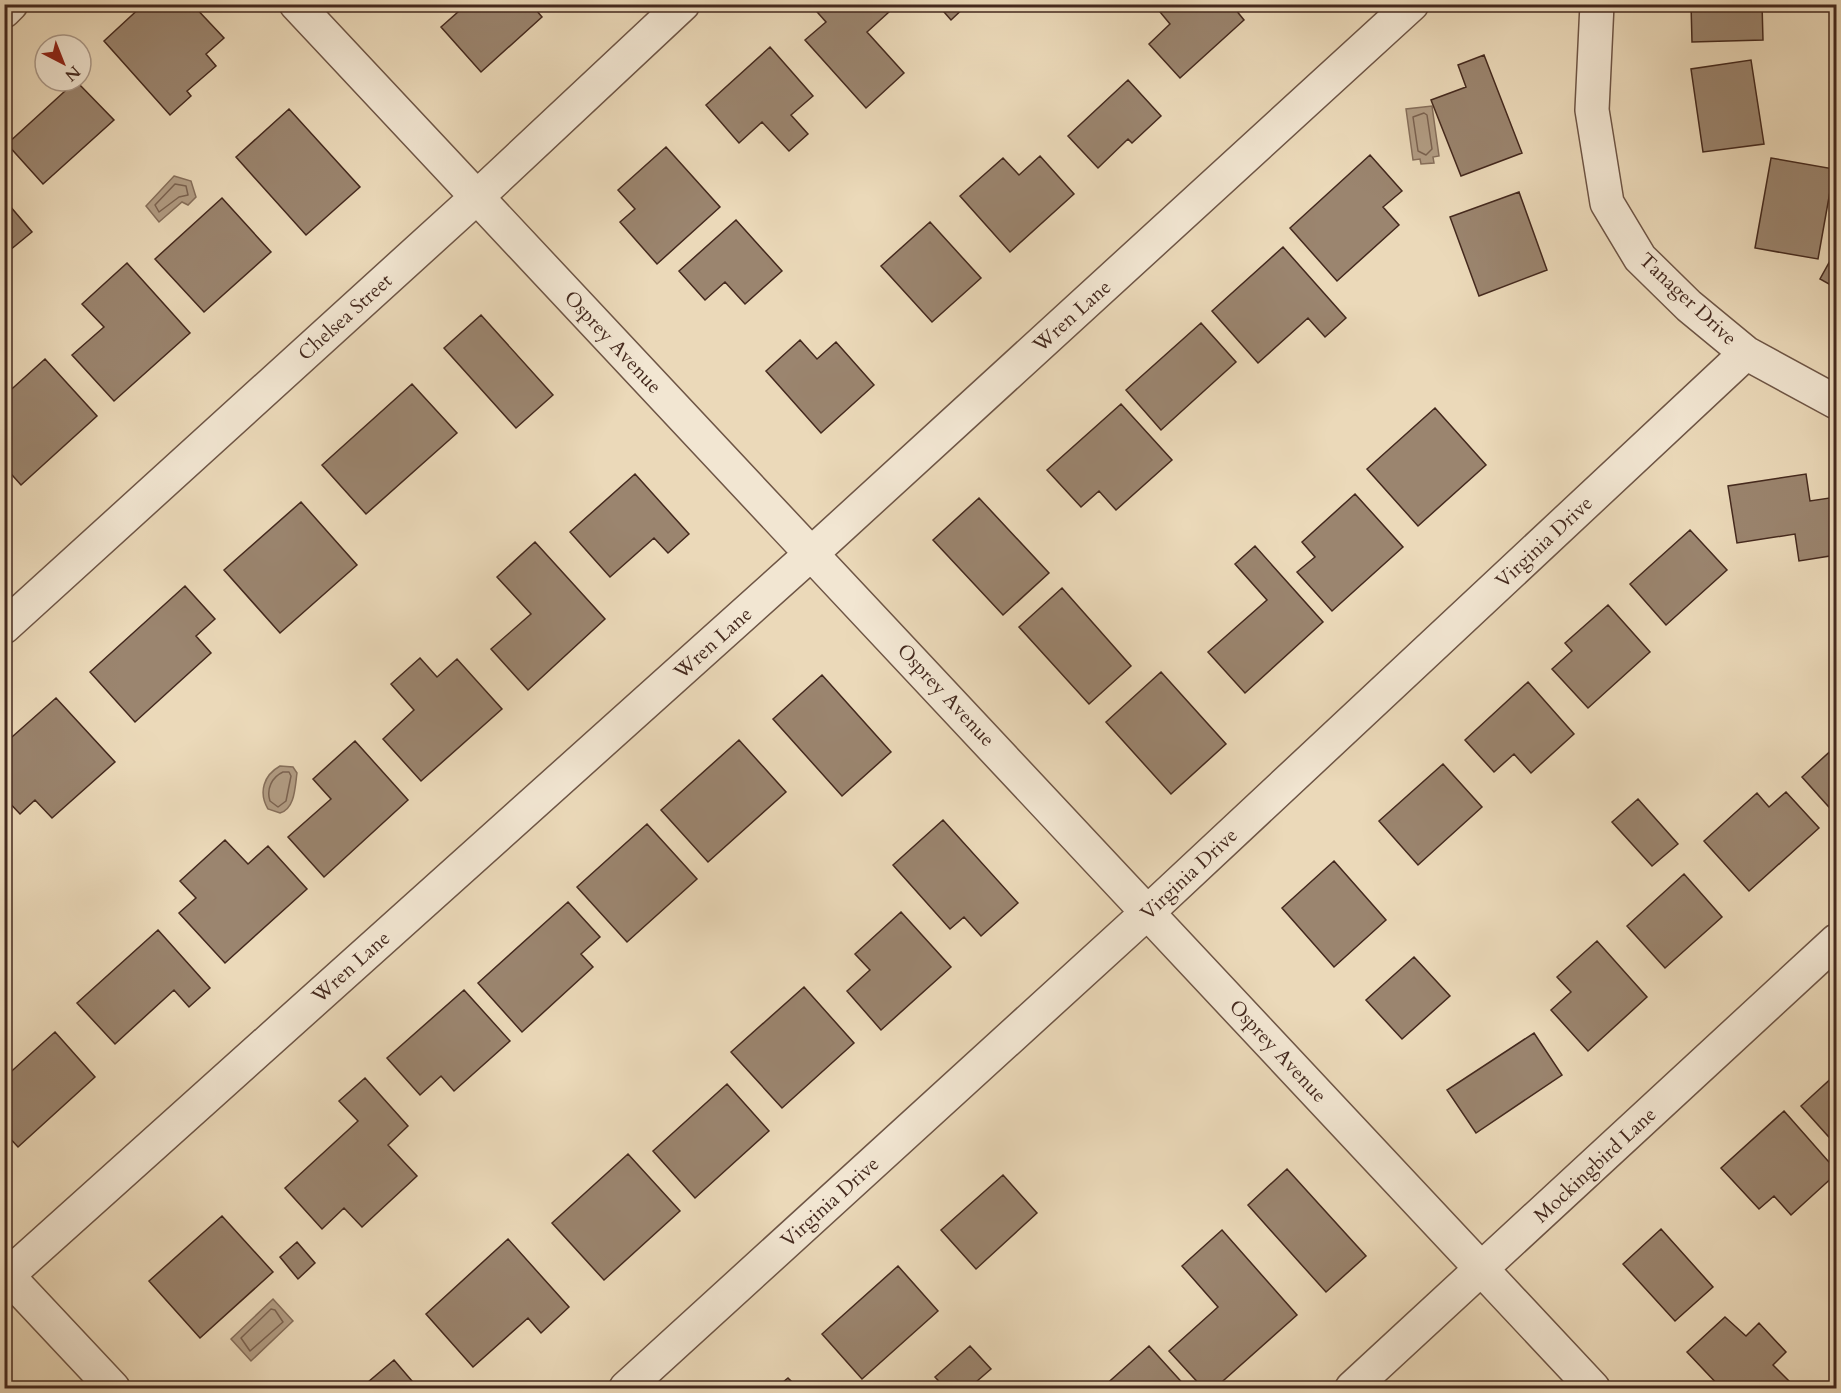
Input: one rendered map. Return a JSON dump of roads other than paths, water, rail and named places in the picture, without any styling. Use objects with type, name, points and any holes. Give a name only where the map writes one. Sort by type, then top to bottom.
[{"type":"street","points":[[4,10],[11,4]]},
{"type":"street","name":"Osprey Avenue","points":[[296,4],[1149,911],[1593,1389]]},
{"type":"street","name":"Chelsea Street","points":[[4,627],[477,197],[682,4]]},
{"type":"street","name":"Wren Lane","points":[[6,1274],[812,553],[1412,4]]},
{"type":"street","name":"Tanager Drive","points":[[1597,4],[1592,110],[1607,203],[1640,258],[1689,306],[1746,353],[1836,402]]},
{"type":"street","name":"Virginia Drive","points":[[626,1389],[1149,911],[1746,353]]},
{"type":"street","name":"Mockingbird Lane","points":[[1352,1389],[1836,941]]},
{"type":"street","points":[[6,1274],[113,1389]]},
{"type":"water","points":[[1432,106],[1439,156],[1433,157],[1434,163],[1421,164],[1420,159],[1413,160],[1406,109]]},
{"type":"water","points":[[174,176],[191,181],[196,197],[188,205],[182,202],[159,222],[146,206]]},
{"type":"water","points":[[280,766],[293,767],[297,773],[295,791],[289,807],[280,813],[268,809],[263,790],[270,774]]},
{"type":"water","points":[[273,1299],[293,1321],[251,1361],[231,1339]]}]
